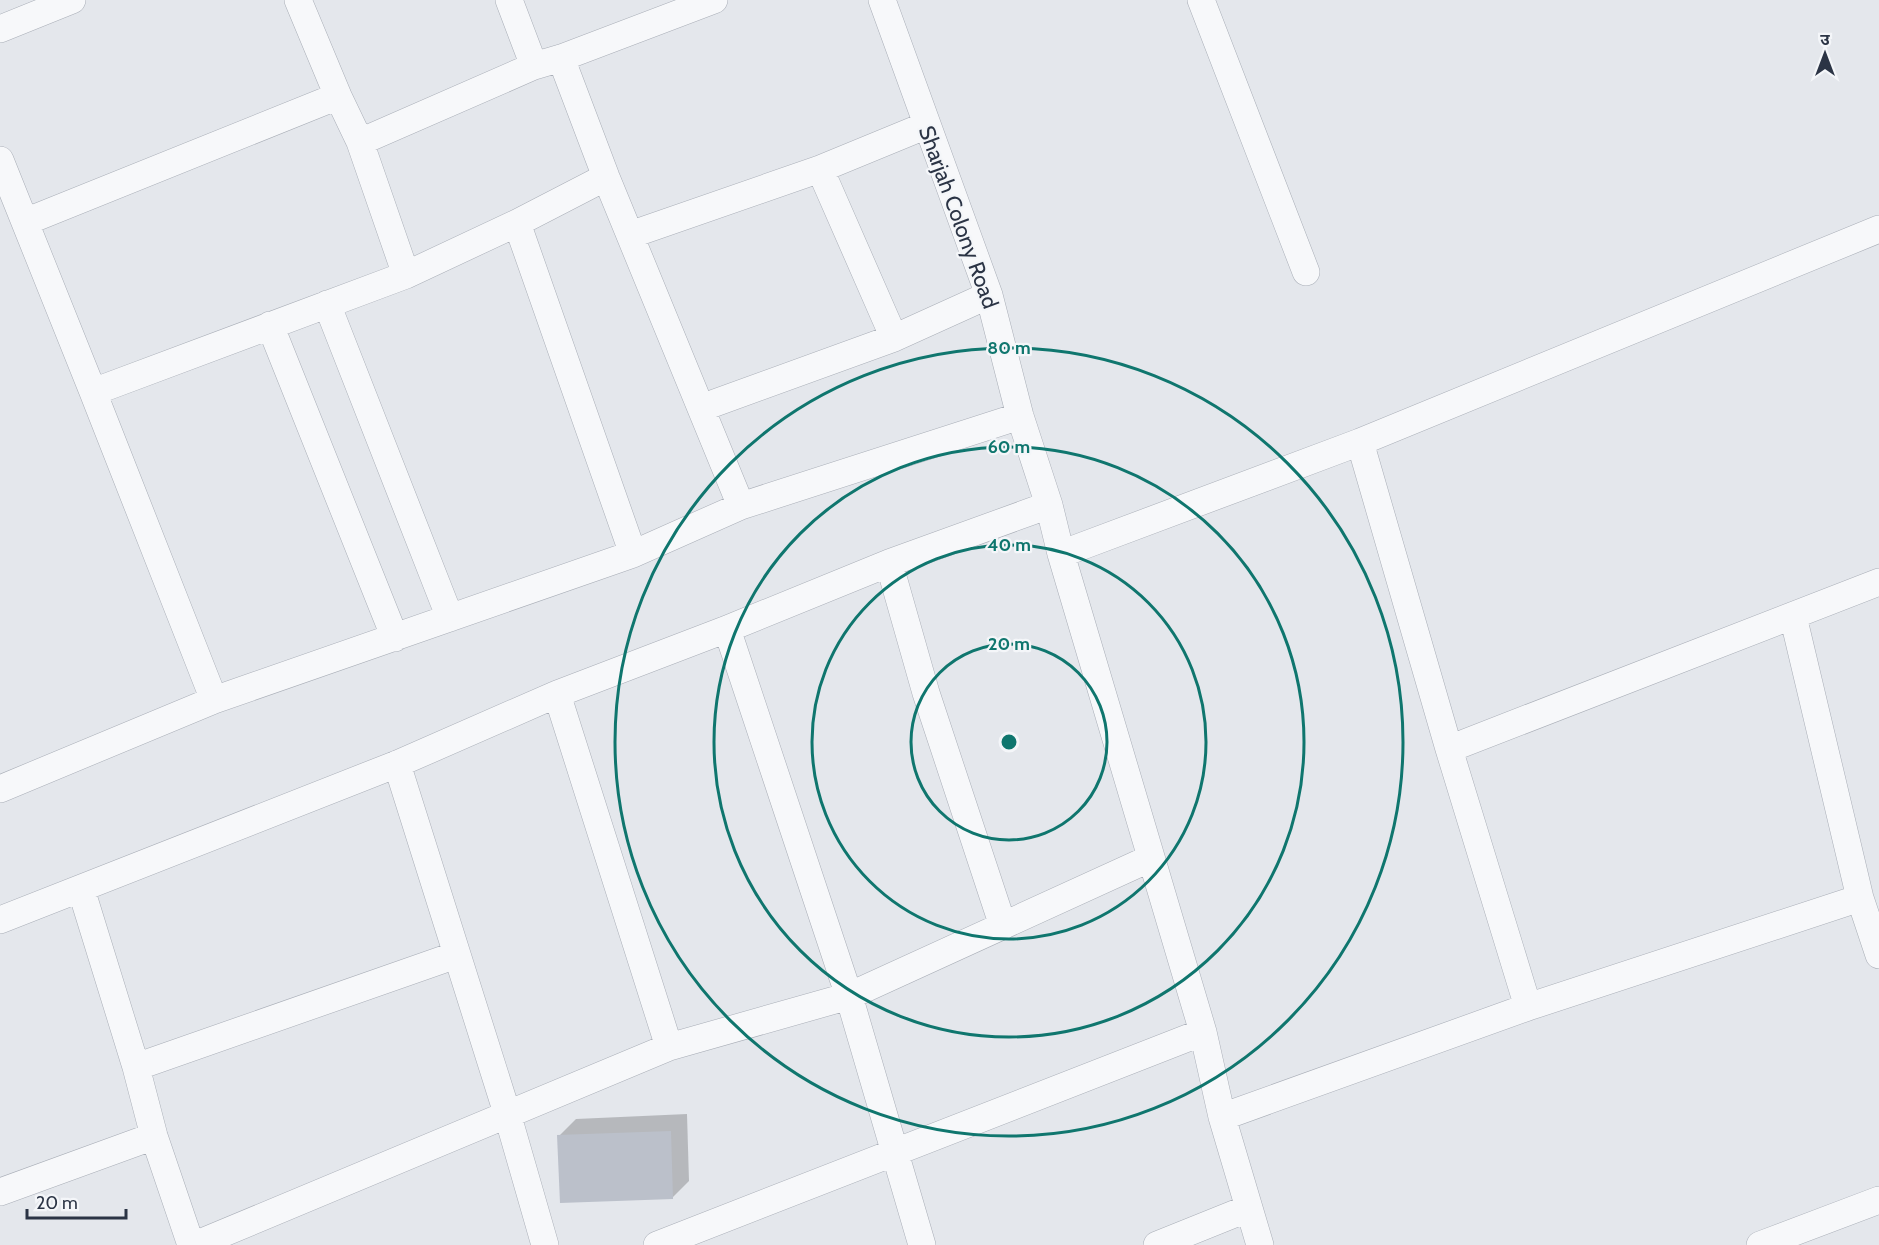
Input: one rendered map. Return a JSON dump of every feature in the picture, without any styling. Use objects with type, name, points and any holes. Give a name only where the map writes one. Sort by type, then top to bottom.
[{"type":"street","points":[[0,29],[72,0]]},
{"type":"street","points":[[298,0],[360,142],[406,275]]},
{"type":"street","points":[[509,0],[534,66]]},
{"type":"street","points":[[360,142],[534,66],[714,0]]},
{"type":"street","name":"Sharjah Colony Road","points":[[882,0],[989,295],[1020,416],[1049,505],[1061,554],[1203,1032],[1222,1117],[1260,1245]]},
{"type":"street","points":[[1201,0],[1306,272]]},
{"type":"street","points":[[561,58],[606,177],[741,506]]},
{"type":"street","points":[[25,222],[338,96]]},
{"type":"street","points":[[630,236],[820,169],[927,125]]},
{"type":"street","points":[[0,160],[214,700]]},
{"type":"street","points":[[820,169],[894,338]]},
{"type":"street","points":[[93,392],[406,275],[517,223],[606,177]]},
{"type":"street","points":[[517,223],[633,554]]},
{"type":"street","points":[[1061,554],[1360,442],[1879,229]]},
{"type":"street","points":[[701,408],[894,338],[989,295]]},
{"type":"street","points":[[327,304],[450,618]]},
{"type":"street","points":[[270,326],[394,638]]},
{"type":"street","points":[[0,789],[214,700],[633,554],[741,506],[1020,416]]},
{"type":"street","points":[[1360,442],[1449,749],[1528,1007]]},
{"type":"street","points":[[0,920],[397,764],[557,694],[727,629],[889,563],[1049,505]]},
{"type":"street","points":[[889,563],[926,693],[1003,926]]},
{"type":"street","points":[[1449,749],[1879,582]]},
{"type":"street","points":[[1793,616],[1860,898],[1879,955]]},
{"type":"street","points":[[727,629],[849,996],[922,1245]]},
{"type":"street","points":[[557,694],[669,1047]]},
{"type":"street","points":[[397,764],[507,1113],[545,1245]]},
{"type":"street","points":[[81,889],[136,1067],[154,1136],[193,1245],[669,1047],[849,996],[1151,858]]},
{"type":"street","points":[[1222,1117],[1528,1007],[1860,898]]},
{"type":"street","points":[[136,1067],[456,955]]},
{"type":"street","points":[[657,1245],[716,1234],[894,1152],[1203,1032]]},
{"type":"street","points":[[0,1192],[154,1136]]},
{"type":"street","points":[[1775,1243],[1879,1200]]},
{"type":"street","points":[[1157,1245],[1249,1208]]},
{"type":"building","points":[[671,1131],[673,1199],[560,1203],[557,1135]]}]
